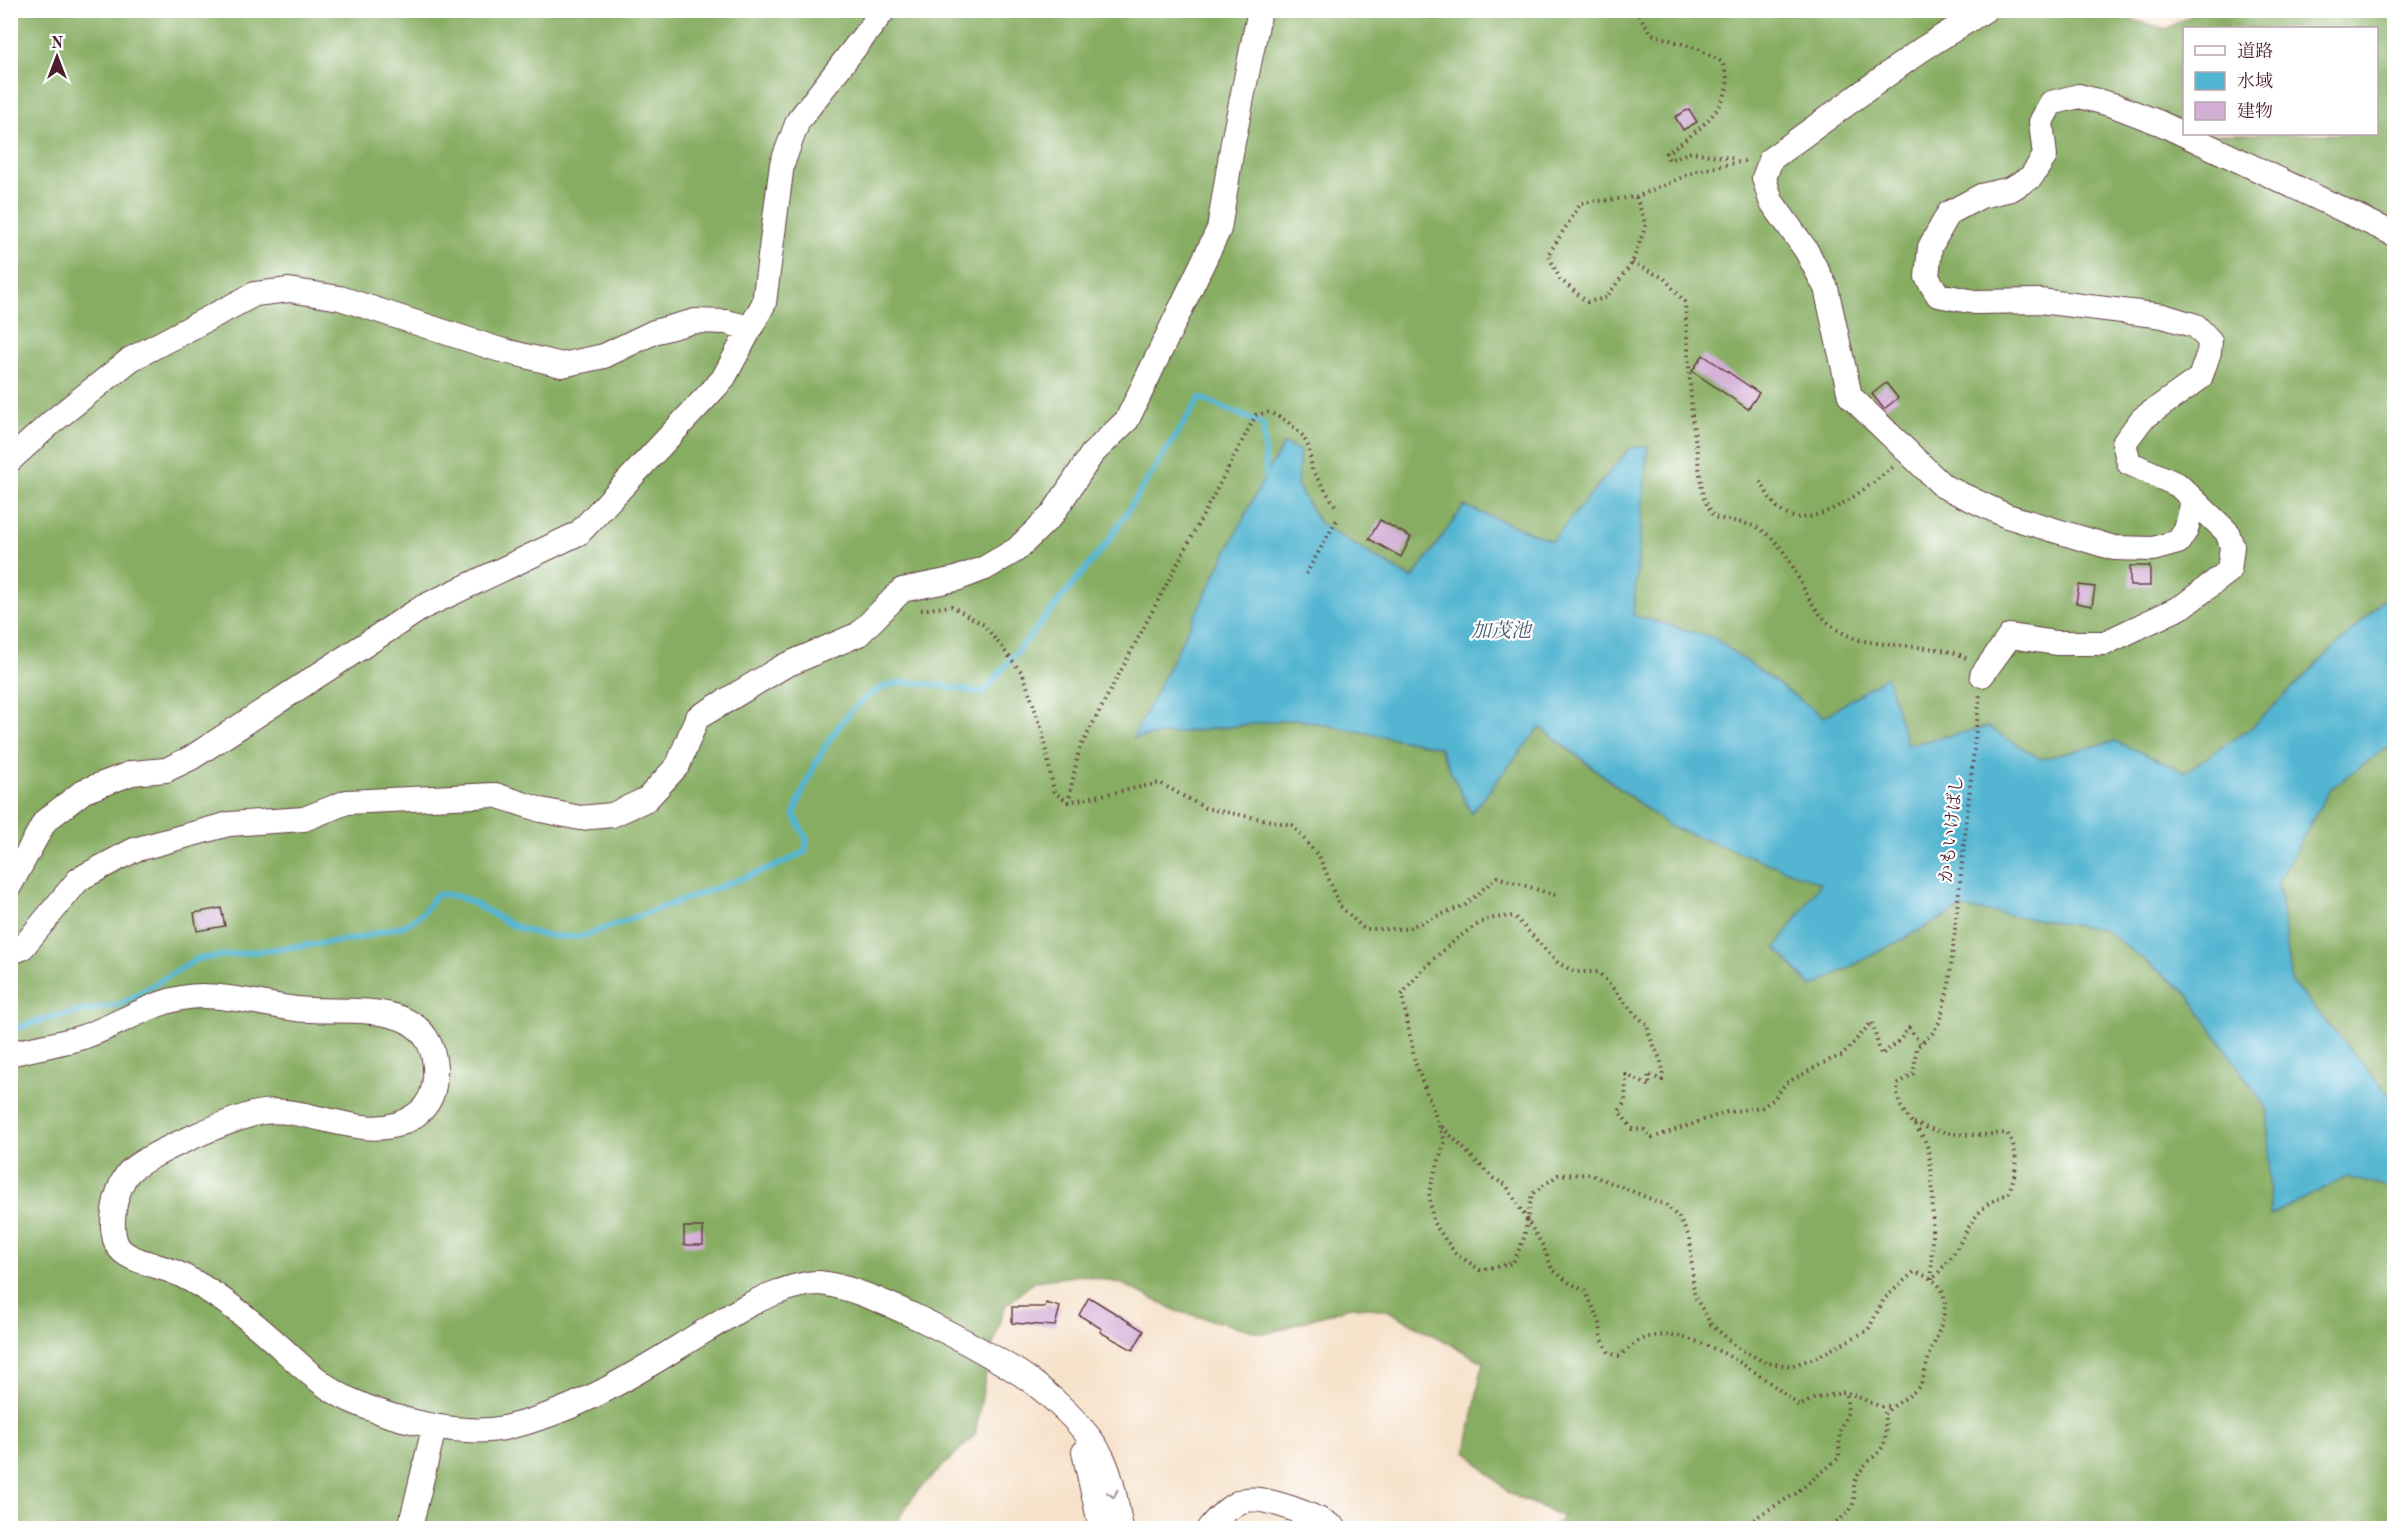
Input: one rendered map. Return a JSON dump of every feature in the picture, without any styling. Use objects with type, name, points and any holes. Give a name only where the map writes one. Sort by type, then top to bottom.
[{"type":"street","points":[[10,885],[45,820],[84,791],[132,773],[166,770],[191,758],[423,607],[579,533],[723,379],[765,303],[782,164],[798,121],[884,10]]},
{"type":"street","points":[[10,954],[22,948],[79,879],[134,850],[229,824],[304,819],[347,802],[495,795],[541,810],[580,818],[612,815],[647,799],[678,765],[697,718],[784,666],[859,634],[902,590],[956,579],[984,568],[1016,550],[1052,515],[1092,454],[1127,420],[1219,229],[1233,142],[1260,10]]},
{"type":"street","points":[[1985,10],[1921,50],[1771,159],[1764,178],[1771,201],[1806,250],[1826,288],[1850,396],[1943,486],[1997,512],[2114,548],[2153,549],[2178,542],[2186,530],[2193,501]]},
{"type":"street","points":[[1982,675],[2010,636],[2056,643],[2105,643],[2183,606],[2229,571],[2232,546],[2227,532],[2178,485],[2129,463],[2124,443],[2142,419],[2200,378],[2209,352],[2210,341],[2196,326],[2163,316],[2040,301],[1975,302],[1938,295],[1927,277],[1930,247],[1949,213],[1981,196],[2011,189],[2031,177],[2045,156],[2041,122],[2051,103],[2079,96],[2160,123],[2183,134]]},
{"type":"street","points":[[2185,135],[2394,234]]},
{"type":"street","points":[[10,460],[52,422],[131,359],[255,294],[288,290],[340,298],[497,349],[562,365],[604,356],[654,332],[695,321],[726,322],[750,328]]},
{"type":"street","points":[[10,1054],[83,1036],[156,1005],[201,996],[304,1010],[363,1010],[406,1019],[425,1036],[435,1063],[434,1092],[422,1111],[401,1124],[357,1127],[303,1114],[266,1111],[224,1123],[158,1155],[128,1173],[117,1197],[112,1216],[115,1239],[122,1252],[179,1274],[235,1306],[287,1353],[348,1400],[434,1428],[495,1430],[550,1417],[595,1397],[750,1305],[779,1291],[817,1283],[860,1294],[963,1341],[1023,1376],[1056,1402],[1101,1455],[1113,1491],[1120,1528]]},
{"type":"street","points":[[1078,1426],[1101,1528]]},
{"type":"street","points":[[410,1528],[434,1428]]},
{"type":"street","points":[[1209,1528],[1219,1516],[1246,1500],[1278,1504],[1335,1528]]},
{"type":"path","points":[[1635,10],[1652,34],[1698,49],[1722,62],[1727,82],[1719,106],[1696,134],[1666,153],[1669,160],[1691,152],[1740,160],[1771,159]]},
{"type":"path","points":[[1636,196],[1646,225],[1632,264],[1606,298],[1587,302],[1560,279],[1548,255],[1581,203],[1636,196],[1697,171],[1740,160]]},
{"type":"path","points":[[1632,264],[1664,278],[1685,302],[1692,416],[1703,497],[1714,517],[1761,529],[1789,556],[1810,603],[1825,621],[1854,638],[1888,647],[1945,649],[1965,656],[1982,675]]},
{"type":"path","points":[[1068,802],[1078,750],[1256,415],[1269,412],[1287,421],[1303,436],[1309,448],[1312,470],[1336,508]]},
{"type":"path","points":[[1760,482],[1780,510],[1800,518],[1819,516],[1870,485],[1910,454]]},
{"type":"path","points":[[1306,574],[1338,518]]},
{"type":"path","points":[[916,611],[951,606],[984,625],[1023,674],[1042,730],[1053,792],[1068,802],[1160,783],[1205,808],[1292,825],[1320,858],[1340,906],[1364,928],[1405,929],[1466,905],[1497,877],[1558,896]]},
{"type":"path","name":"かもいけばし","points":[[1920,1043],[1932,1034],[1940,1021],[1950,985],[1982,675]]},
{"type":"path","points":[[1826,1528],[1849,1512],[1854,1500],[1854,1483],[1865,1466],[1883,1451],[1888,1435],[1884,1414],[1920,1385],[1946,1310],[1945,1294],[1932,1280],[1914,1272],[1884,1299],[1868,1330],[1832,1350],[1791,1366],[1766,1363],[1737,1347],[1711,1324],[1694,1294],[1690,1238],[1666,1205],[1589,1174],[1558,1175],[1532,1194],[1524,1238],[1513,1263],[1480,1270],[1455,1252],[1433,1222],[1429,1192],[1445,1141],[1415,1062],[1402,994],[1414,976],[1433,958],[1486,920],[1514,916],[1558,963],[1575,972],[1598,972],[1617,989],[1635,1015],[1648,1025],[1648,1034],[1664,1069],[1662,1080],[1648,1074],[1650,1086],[1626,1075],[1625,1102],[1618,1111],[1632,1129],[1644,1130],[1652,1138],[1727,1112],[1762,1107],[1773,1100],[1786,1083],[1831,1059],[1842,1056],[1872,1022],[1881,1055],[1899,1041],[1909,1028],[1920,1043],[1916,1048],[1914,1073],[1898,1084],[1896,1094],[1903,1113],[1924,1137],[1928,1150],[1932,1201],[1930,1240],[1932,1280]]},
{"type":"path","points":[[1912,1123],[1941,1134],[1975,1136],[2007,1132],[2013,1142],[2016,1158],[2015,1178],[2008,1194],[1991,1200],[1965,1229],[1956,1251],[1932,1280]]},
{"type":"path","points":[[1439,1125],[1493,1178],[1506,1185],[1528,1219],[1552,1269],[1585,1291],[1600,1321],[1601,1337],[1610,1353],[1619,1356],[1645,1338],[1670,1335],[1707,1345],[1764,1376],[1799,1406],[1813,1399],[1846,1392],[1879,1406],[1892,1406]]},
{"type":"path","points":[[1738,1528],[1795,1494],[1839,1458],[1840,1430],[1848,1412],[1846,1392]]},
{"type":"green space","points":[[2096,10],[2166,29],[2200,11],[2394,11],[2394,590],[2252,727],[2185,772],[2115,741],[2041,759],[1987,727],[1907,745],[1824,717],[1714,638],[1633,615],[1648,445],[1629,449],[1552,541],[1464,506],[1413,579],[1318,521],[1297,485],[1300,451],[1284,444],[1266,474],[1133,738],[1296,719],[1439,747],[1471,813],[1539,727],[1669,826],[1822,883],[1776,948],[1812,987],[1961,908],[2104,929],[2187,993],[2268,1110],[2270,1215],[2347,1177],[2394,1189],[2394,1528],[1549,1528],[1564,1517],[1509,1493],[1466,1451],[1483,1362],[1387,1310],[1353,1306],[1265,1334],[1177,1311],[1123,1284],[1082,1275],[1035,1281],[1005,1306],[989,1357],[975,1435],[916,1492],[892,1528],[11,1528],[10,11]]},
{"type":"green space","points":[[2394,742],[2394,1100],[2292,983],[2278,883],[2329,790]]},
{"type":"water","name":"加茂池","points":[[1284,444],[1300,451],[1297,485],[1318,521],[1412,579],[1464,506],[1552,541],[1629,449],[1648,445],[1633,615],[1714,638],[1824,717],[1887,676],[1907,745],[1988,727],[2041,759],[2115,741],[2185,772],[2252,727],[2394,590],[2394,742],[2329,790],[2278,883],[2292,983],[2394,1100],[2394,1189],[2347,1177],[2270,1215],[2268,1110],[2187,993],[2104,929],[1961,908],[1812,987],[1776,948],[1821,883],[1669,826],[1540,727],[1471,813],[1439,747],[1296,719],[1133,738],[1266,474]]},
{"type":"building","points":[[1689,109],[1697,122],[1683,130],[1675,117]]},
{"type":"building","points":[[1703,355],[1759,393],[1748,409],[1692,371]]},
{"type":"building","points":[[1886,383],[1898,398],[1884,409],[1872,394]]},
{"type":"building","points":[[1380,520],[1411,537],[1401,557],[1369,539]]},
{"type":"building","points":[[2130,566],[2150,566],[2150,586],[2130,586]]},
{"type":"building","points":[[2079,585],[2095,587],[2092,606],[2076,603]]},
{"type":"building","points":[[221,908],[225,926],[197,931],[194,913]]},
{"type":"building","points":[[684,1227],[703,1227],[703,1245],[684,1245]]},
{"type":"building","points":[[1089,1297],[1144,1331],[1133,1350],[1100,1332],[1102,1329],[1079,1315]]},
{"type":"building","points":[[1046,1303],[1060,1307],[1055,1326],[1012,1323],[1012,1307],[1045,1307]]},
{"type":"waterway","points":[[10,1030],[57,1016],[121,1004],[197,959],[355,939],[406,925],[423,913],[436,895],[456,896],[530,932],[565,937],[584,936],[776,866],[805,852],[807,840],[794,814],[820,755],[848,715],[881,688],[900,683],[931,684],[983,693],[1107,543],[1200,398],[1263,424],[1266,474],[1270,479]]}]
